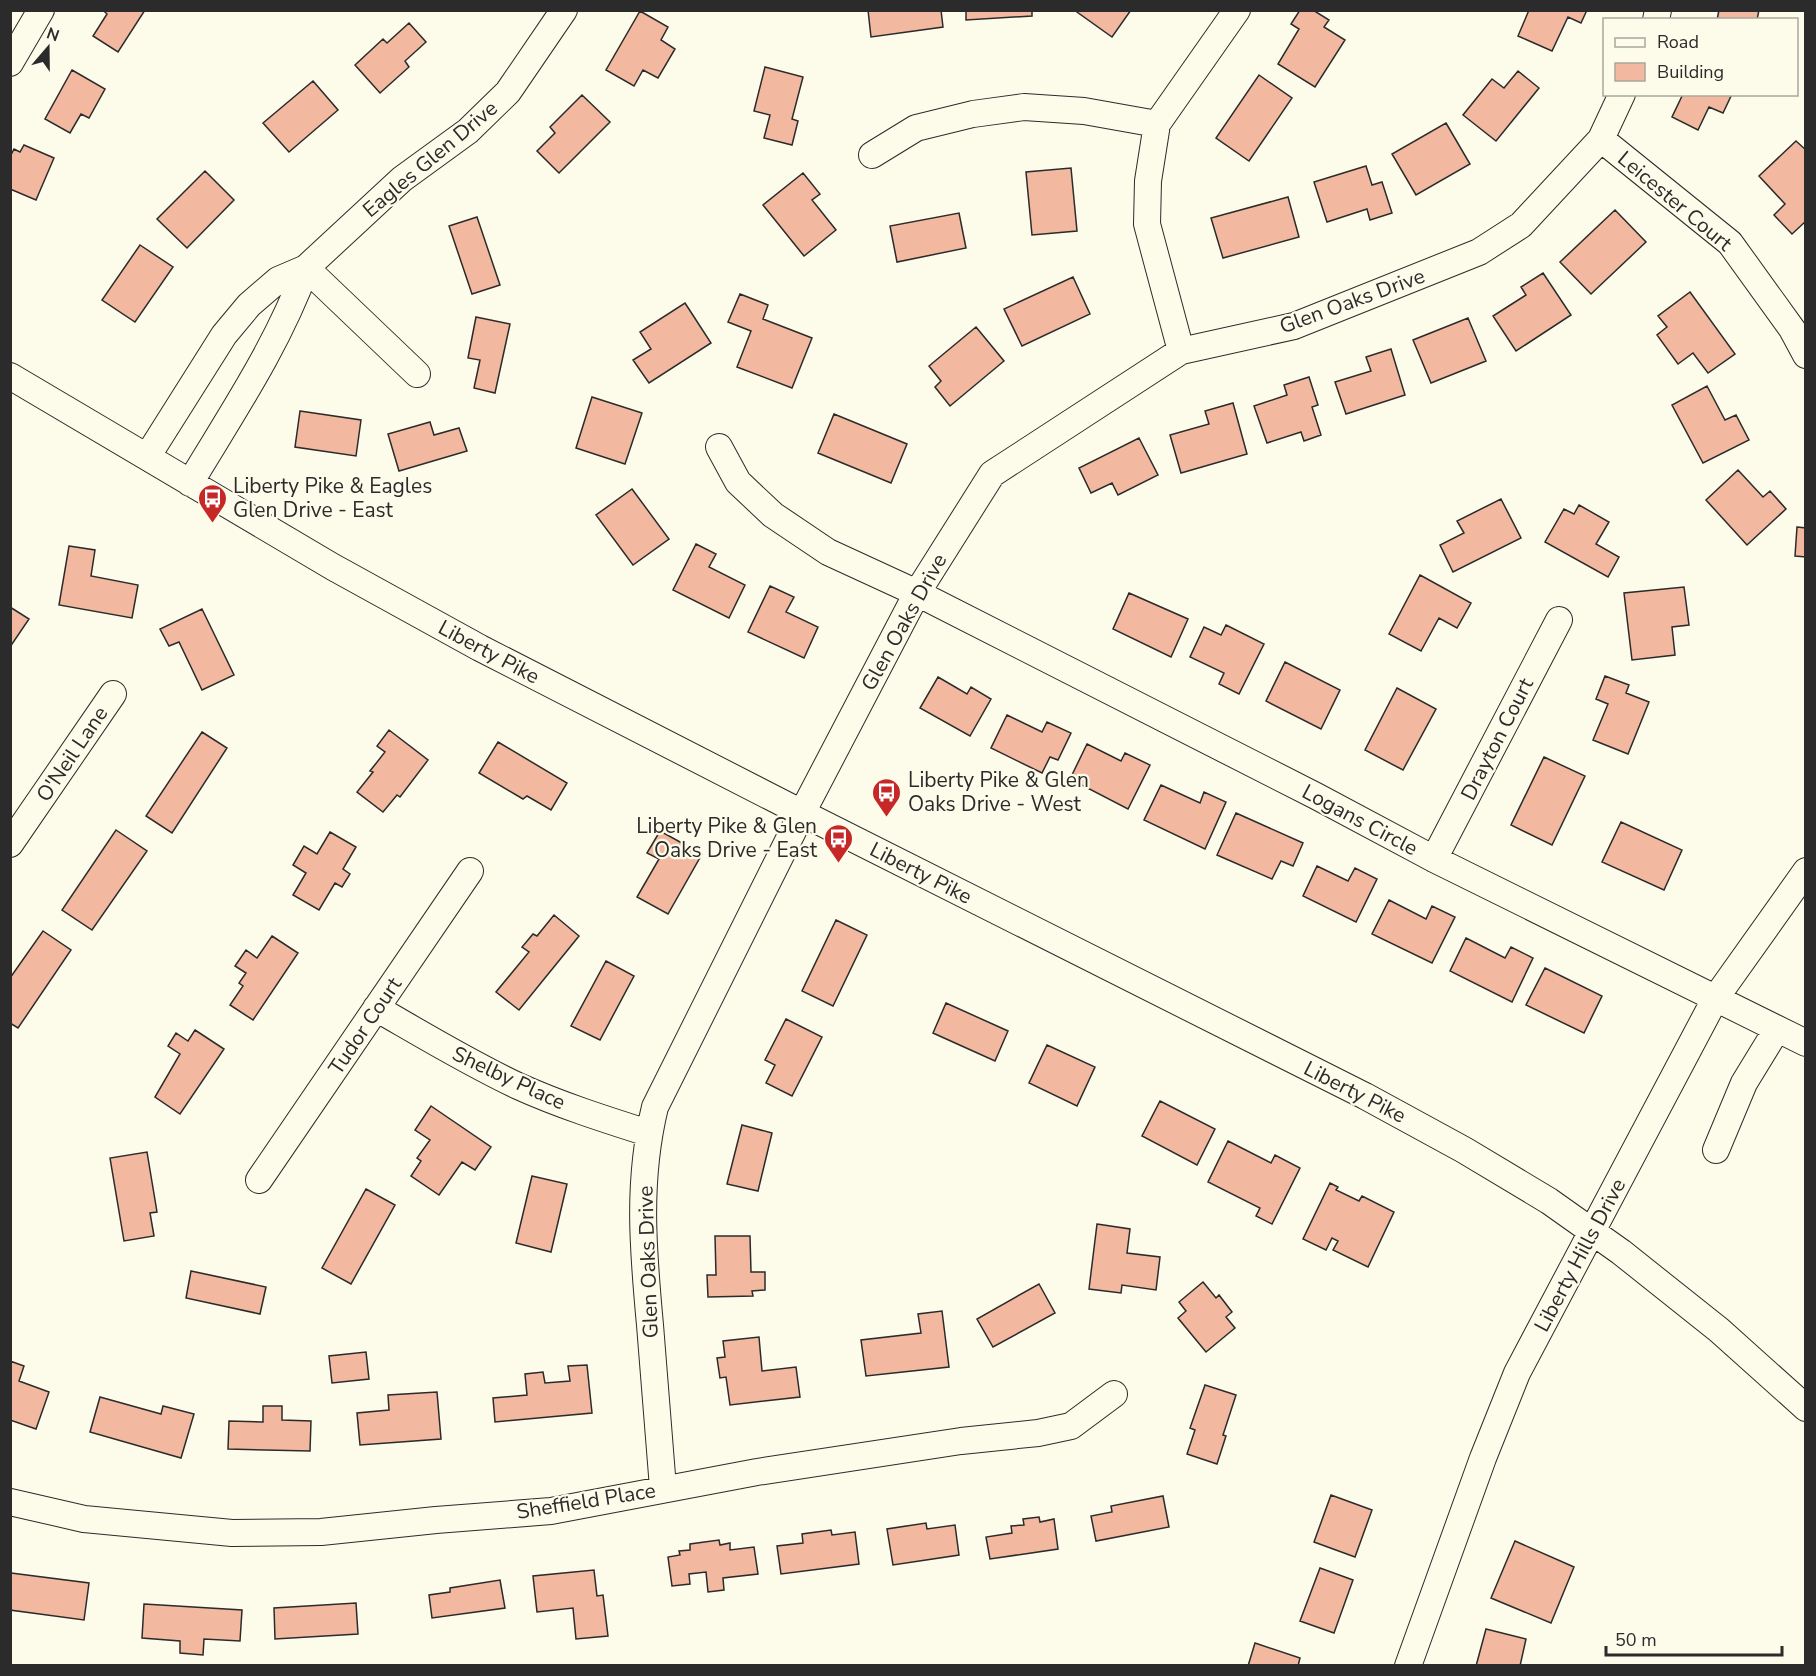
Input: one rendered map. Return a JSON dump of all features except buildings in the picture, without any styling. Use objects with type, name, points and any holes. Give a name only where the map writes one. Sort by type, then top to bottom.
[{"type":"street","points":[[10,63],[41,10]]},
{"type":"street","points":[[1181,351],[1147,224],[1148,181],[1157,124],[1237,10]]},
{"type":"street","name":"Eagles Glen Drive","points":[[147,457],[224,335],[243,312],[278,280],[306,268],[402,179],[468,131],[508,92],[563,11]]},
{"type":"street","name":"Glen Oaks Drive","points":[[663,1488],[642,1237],[643,1188],[648,1133],[654,1107],[802,813],[917,593],[992,474],[1181,351],[1294,326],[1479,252],[1521,225],[1601,139],[1621,96]]},
{"type":"street","points":[[872,155],[916,128],[973,114],[1024,107],[1084,111],[1157,124]]},
{"type":"street","name":"Leicester Court","points":[[1601,139],[1730,243],[1792,329],[1806,355]]},
{"type":"street","points":[[306,268],[417,374]]},
{"type":"street","name":"Eagles Glen Drive","points":[[190,483],[261,365],[295,298],[306,268]]},
{"type":"street","name":"Liberty Pike","points":[[10,376],[333,567],[480,648],[1365,1096],[1464,1150],[1593,1231],[1719,1330],[1806,1408]]},
{"type":"street","name":"Logans Circle","points":[[720,447],[738,482],[773,515],[828,552],[917,593],[1434,859],[1806,1042]]},
{"type":"street","name":"Drayton Court","points":[[1434,859],[1559,620]]},
{"type":"street","name":"O'Neil Lane","points":[[10,844],[113,694]]},
{"type":"street","name":"Tudor Court","points":[[259,1180],[470,871]]},
{"type":"street","name":"Liberty Hills Drive","points":[[1408,1665],[1483,1458],[1517,1373],[1715,999],[1806,871]]},
{"type":"street","name":"Shelby Place","points":[[376,1008],[458,1055],[519,1086],[578,1111],[648,1133]]},
{"type":"street","points":[[1716,1150],[1744,1083],[1777,1029]]},
{"type":"street","name":"Sheffield Place","points":[[10,1502],[84,1519],[232,1533],[321,1532],[551,1511],[663,1488],[962,1441],[1038,1433],[1071,1426],[1114,1394]]},
{"type":"place","name":"Liberty Pike & Eagles Glen Drive - East","points":[[212,524]]},
{"type":"place","name":"Liberty Pike & Glen Oaks Drive - West","points":[[887,818]]},
{"type":"place","name":"Liberty Pike & Glen Oaks Drive - East","points":[[838,864]]}]
